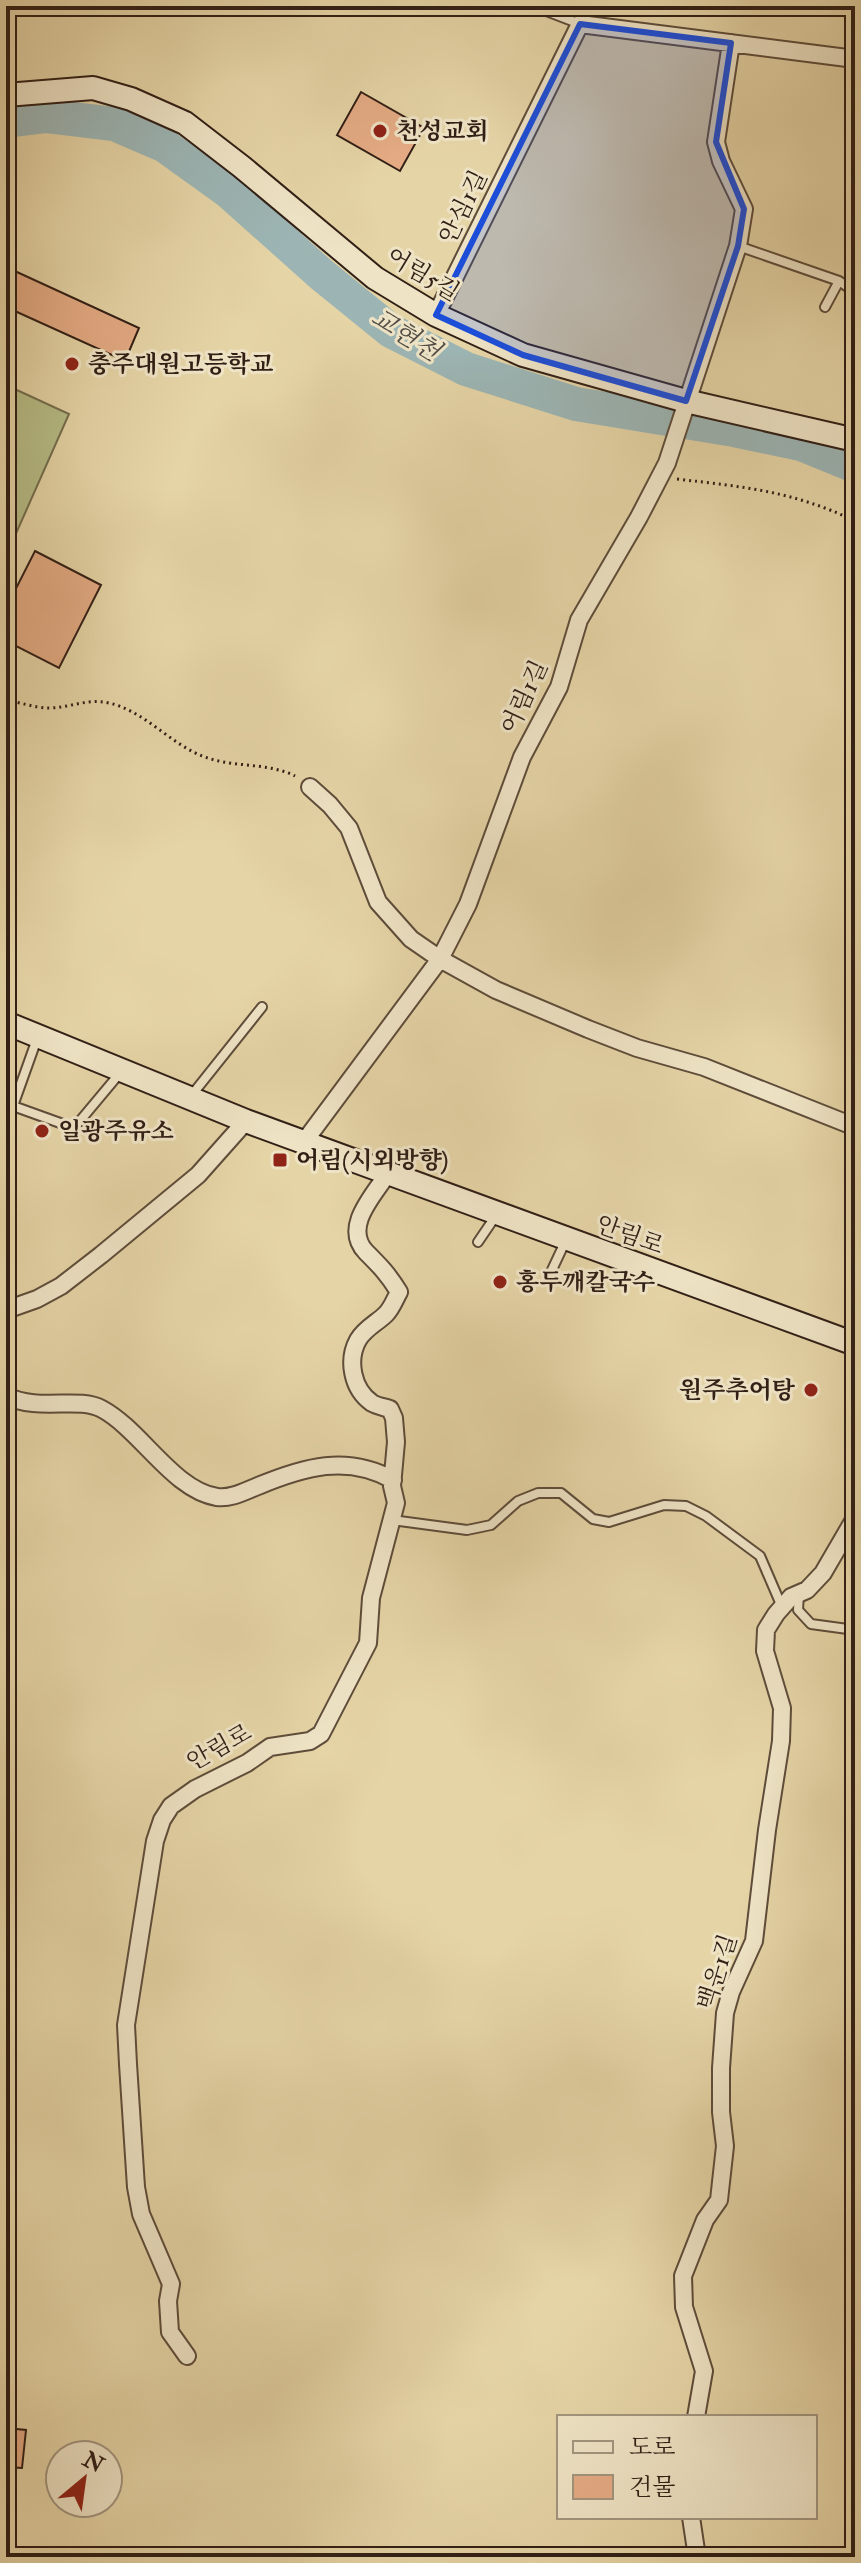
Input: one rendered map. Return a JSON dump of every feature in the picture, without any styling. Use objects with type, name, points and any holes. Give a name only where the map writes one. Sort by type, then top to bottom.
[{"type":"street","points":[[580,24],[855,59]]},
{"type":"street","name":"안심1길","points":[[436,315],[580,24]]},
{"type":"street","points":[[683,408],[738,246],[744,209],[721,161],[716,142],[731,43]]},
{"type":"street","name":"어림5길","points":[[6,95],[93,88],[131,99],[185,123],[375,278],[436,315],[523,355],[683,408],[855,440]]},
{"type":"street","name":"어림1길","points":[[304,1142],[440,959],[468,904],[522,757],[559,687],[579,620],[663,470],[683,408]]},
{"type":"street","points":[[310,787],[349,828],[378,902],[411,939],[440,959],[496,990],[588,1029],[637,1048],[716,1071],[853,1126]]},
{"type":"street","name":"안림로","points":[[6,1023],[246,1121],[855,1344]]},
{"type":"street","points":[[6,1310],[61,1286],[101,1255],[198,1175],[246,1121]]},
{"type":"street","name":"안림로","points":[[187,2356],[170,2332],[168,2301],[171,2284],[141,2214],[136,2187],[128,2064],[126,2025],[155,1841],[171,1806],[195,1789],[247,1763],[270,1747],[310,1741],[321,1734],[368,1643],[371,1598],[396,1503],[393,1480],[396,1442],[390,1409],[373,1403],[361,1391],[353,1375],[352,1359],[358,1340],[388,1312],[399,1292],[384,1267],[363,1250],[356,1234],[358,1220],[388,1173]]},
{"type":"street","points":[[6,1396],[29,1405],[97,1406],[130,1429],[163,1466],[199,1490],[217,1497],[235,1495],[297,1470],[318,1467],[362,1466],[393,1480]]},
{"type":"street","name":"백운1길","points":[[696,2415],[704,2371],[684,2307],[683,2276],[705,2220],[719,2200],[725,2146],[721,2068],[725,2013],[754,1941],[781,1741],[782,1708],[765,1651],[766,1630],[791,1597],[807,1590],[823,1573],[855,1518]]},
{"type":"street","points":[[6,2495],[6,2548]]},
{"type":"street","points":[[691,2519],[697,2557]]},
{"type":"lane","points":[[533,6],[580,24]]},
{"type":"lane","points":[[738,246],[839,281],[855,292]]},
{"type":"lane","points":[[825,307],[839,281]]},
{"type":"lane","points":[[191,1096],[262,1007]]},
{"type":"lane","points":[[38,1035],[13,1106],[74,1128],[124,1069]]},
{"type":"lane","points":[[478,1242],[497,1213]]},
{"type":"lane","points":[[551,1272],[567,1239]]},
{"type":"lane","points":[[392,1520],[467,1530],[491,1525],[518,1501],[538,1493],[561,1493],[593,1519],[609,1522],[664,1505],[686,1506],[706,1516],[760,1556],[782,1607]]},
{"type":"lane","points":[[800,1593],[798,1610],[811,1624],[855,1630]]},
{"type":"path","points":[[663,470],[770,490],[826,507],[855,521]]},
{"type":"path","points":[[6,700],[48,708],[88,700],[107,702],[124,707],[184,747],[207,758],[275,768],[293,775],[310,787]]},
{"type":"highlighted area","points":[[580,24],[731,43],[716,142],[744,209],[738,246],[686,401],[523,355],[436,315]]},
{"type":"green space","points":[[6,385],[69,414],[6,556]]},
{"type":"building","points":[[361,92],[424,128],[400,171],[337,135]]},
{"type":"building","points":[[6,267],[139,328],[125,361],[6,307]]},
{"type":"building","points":[[35,551],[101,585],[59,668],[6,641],[6,608]]},
{"type":"building","points":[[6,2428],[26,2430],[22,2468],[6,2467]]},
{"type":"waterway","name":"교현천","points":[[6,121],[47,116],[114,124],[165,146],[229,192],[322,275],[391,331],[466,369],[576,404],[801,444],[855,466]]},
{"type":"place","name":"천성교회","points":[[380,131]]},
{"type":"place","name":"충주대원고등학교","points":[[72,364]]},
{"type":"place","name":"일광주유소","points":[[42,1131]]},
{"type":"place","name":"어림(시외방향)","points":[[280,1160]]},
{"type":"place","name":"홍두깨칼국수","points":[[500,1282]]},
{"type":"place","name":"원주추어탕","points":[[811,1390]]}]
